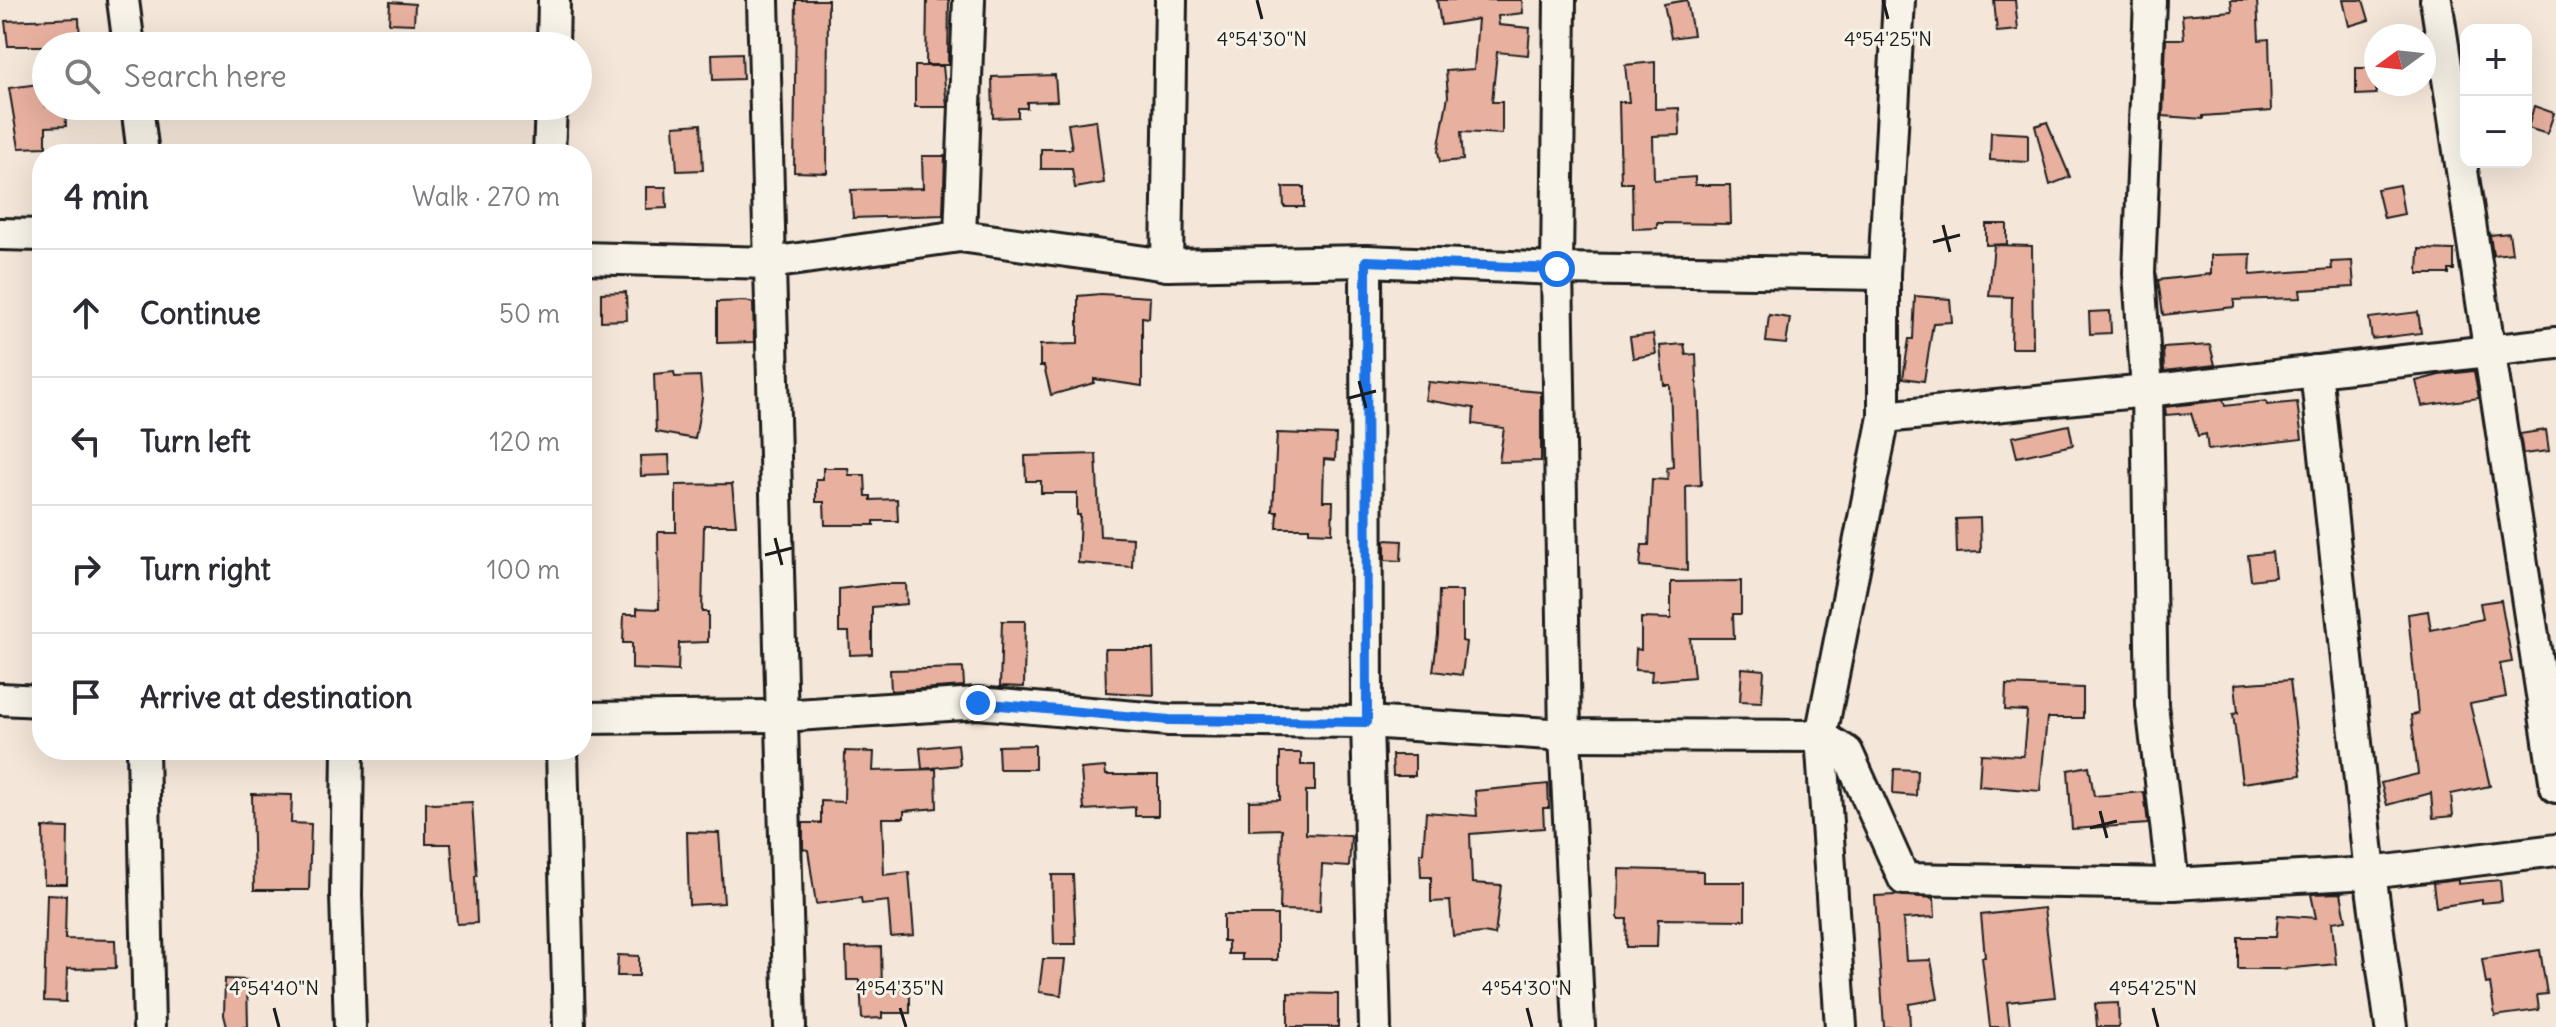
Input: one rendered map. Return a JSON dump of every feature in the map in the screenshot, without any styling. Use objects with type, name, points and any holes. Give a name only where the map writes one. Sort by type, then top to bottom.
[{"type":"street","points":[[123,0],[127,32]]},
{"type":"street","points":[[553,32],[554,0]]},
{"type":"street","points":[[763,0],[790,1027]]},
{"type":"street","points":[[960,236],[969,0]]},
{"type":"street","points":[[1167,265],[1171,0]]},
{"type":"street","points":[[1560,0],[1557,269],[1565,735],[1579,1027]]},
{"type":"street","points":[[1841,1027],[1821,736],[1884,417],[1884,274],[1899,0]]},
{"type":"street","points":[[2150,0],[2139,273],[2147,391],[2152,705],[2173,884]]},
{"type":"street","points":[[2436,0],[2556,787]]},
{"type":"street","points":[[139,120],[142,144]]},
{"type":"street","points":[[549,144],[550,120]]},
{"type":"street","points":[[0,234],[32,235]]},
{"type":"street","points":[[592,258],[770,263],[960,236],[1167,265],[1366,261],[1557,269],[1884,274]]},
{"type":"street","points":[[1366,261],[1367,722],[1375,1027]]},
{"type":"street","points":[[1884,417],[2147,391],[2556,343]]},
{"type":"street","points":[[2316,371],[2370,873],[2391,1027]]},
{"type":"street","points":[[0,699],[32,701]]},
{"type":"street","points":[[592,718],[781,716],[978,703],[1169,720],[1367,722],[1565,735],[1821,736],[1847,752],[1904,879],[2173,884],[2370,873],[2556,850]]},
{"type":"street","points":[[143,760],[149,1027]]},
{"type":"street","points":[[348,760],[346,895],[350,1027]]},
{"type":"street","points":[[562,760],[569,1027]]},
{"type":"building","points":[[796,0],[828,0],[827,173],[794,172]]},
{"type":"building","points":[[927,0],[949,0],[948,65],[926,65]]},
{"type":"building","points":[[1437,0],[1522,0],[1523,13],[1498,16],[1499,25],[1530,28],[1528,55],[1497,52],[1492,102],[1502,102],[1502,134],[1461,132],[1463,160],[1440,162],[1438,151],[1448,96],[1446,71],[1474,69],[1478,19],[1441,25]]},
{"type":"building","points":[[1687,0],[1693,35],[1671,38],[1664,4]]},
{"type":"building","points":[[1994,0],[2015,0],[2018,30],[1997,32]]},
{"type":"building","points":[[2231,0],[2257,0],[2259,40],[2269,39],[2271,111],[2203,116],[2203,119],[2163,116],[2166,39],[2184,39],[2182,15],[2232,11]]},
{"type":"building","points":[[2343,0],[2363,0],[2369,20],[2349,26]]},
{"type":"building","points":[[390,2],[415,4],[414,24],[389,23]]},
{"type":"building","points":[[79,18],[80,32],[32,32],[32,46],[8,46],[5,21]]},
{"type":"building","points":[[742,53],[743,79],[713,80],[712,54]]},
{"type":"building","points":[[1655,62],[1655,109],[1679,108],[1680,135],[1653,136],[1654,180],[1695,177],[1695,185],[1730,185],[1731,224],[1657,223],[1657,228],[1633,229],[1632,183],[1621,183],[1619,102],[1629,102],[1625,65]]},
{"type":"building","points":[[915,66],[943,66],[947,107],[915,107]]},
{"type":"building","points":[[2356,68],[2364,68],[2364,95],[2356,95]]},
{"type":"building","points":[[1055,75],[1057,101],[1027,102],[1027,108],[1018,108],[1018,117],[993,118],[992,77]]},
{"type":"building","points":[[32,85],[32,120],[66,120],[66,126],[46,127],[46,144],[19,148],[9,88]]},
{"type":"building","points":[[2534,106],[2554,113],[2547,134],[2532,129]]},
{"type":"building","points":[[1096,120],[1104,183],[1075,188],[1072,169],[1041,169],[1041,149],[1072,149],[1068,124]]},
{"type":"building","points":[[2047,122],[2070,177],[2050,185],[2035,126]]},
{"type":"building","points":[[701,124],[703,170],[677,171],[674,126]]},
{"type":"building","points":[[1991,132],[2028,134],[2028,162],[1990,160]]},
{"type":"building","points":[[922,156],[945,156],[943,215],[853,218],[851,190],[923,188]]},
{"type":"building","points":[[2399,185],[2404,214],[2384,218],[2377,189]]},
{"type":"building","points":[[646,187],[666,187],[667,208],[646,209]]},
{"type":"building","points":[[1283,187],[1304,187],[1304,207],[1284,207]]},
{"type":"building","points":[[1986,224],[2007,224],[2007,244],[1986,245]]},
{"type":"building","points":[[2509,233],[2512,253],[2493,255],[2490,235]]},
{"type":"building","points":[[1994,245],[2032,246],[2033,348],[2011,348],[2012,297],[1989,296]]},
{"type":"building","points":[[2419,249],[2454,250],[2454,270],[2449,270],[2449,274],[2418,274]]},
{"type":"building","points":[[2251,254],[2250,275],[2332,269],[2331,262],[2352,261],[2354,287],[2300,290],[2301,298],[2234,300],[2234,307],[2163,315],[2158,280],[2211,274],[2211,255]]},
{"type":"building","points":[[626,292],[627,320],[601,321],[601,293]]},
{"type":"building","points":[[1078,296],[1150,297],[1149,318],[1142,317],[1142,386],[1094,379],[1094,383],[1051,395],[1044,366],[1040,366],[1040,345],[1078,344]]},
{"type":"building","points":[[1915,296],[1950,299],[1952,322],[1933,323],[1924,381],[1903,378],[1909,339],[1913,339]]},
{"type":"building","points":[[717,302],[753,303],[754,342],[717,343]]},
{"type":"building","points":[[2110,311],[2111,333],[2090,334],[2089,312]]},
{"type":"building","points":[[2418,312],[2421,333],[2372,339],[2369,318]]},
{"type":"building","points":[[1769,315],[1790,318],[1786,344],[1766,342]]},
{"type":"building","points":[[1653,334],[1656,354],[1633,358],[1630,337]]},
{"type":"building","points":[[1684,344],[1686,355],[1696,354],[1701,485],[1686,486],[1687,571],[1640,566],[1642,545],[1649,545],[1652,479],[1668,480],[1667,468],[1673,467],[1670,385],[1664,385],[1660,346]]},
{"type":"building","points":[[2210,345],[2215,365],[2164,371],[2163,348]]},
{"type":"building","points":[[2474,371],[2479,398],[2422,406],[2416,381]]},
{"type":"building","points":[[674,372],[675,377],[700,376],[702,398],[695,439],[656,432],[654,374]]},
{"type":"building","points":[[1428,382],[1541,392],[1541,461],[1499,462],[1504,428],[1473,424],[1474,408],[1425,400]]},
{"type":"building","points":[[2223,400],[2225,406],[2266,401],[2267,405],[2297,402],[2302,439],[2208,450],[2206,434],[2198,436],[2191,413],[2166,415],[2165,407]]},
{"type":"building","points":[[2069,425],[2073,445],[2017,457],[2012,437]]},
{"type":"building","points":[[2546,430],[2549,451],[2523,454],[2520,434]]},
{"type":"building","points":[[1277,433],[1336,435],[1335,460],[1324,459],[1323,501],[1333,501],[1332,533],[1309,532],[1309,528],[1277,528],[1278,512],[1273,512]]},
{"type":"building","points":[[1096,454],[1100,536],[1133,538],[1132,567],[1078,563],[1080,515],[1077,515],[1077,493],[1041,493],[1041,481],[1026,481],[1025,456]]},
{"type":"building","points":[[669,455],[670,475],[641,476],[640,456]]},
{"type":"building","points":[[823,468],[848,468],[849,475],[865,475],[866,496],[871,496],[871,500],[897,499],[898,521],[874,521],[874,525],[825,525],[824,502],[816,502],[816,479],[823,479]]},
{"type":"building","points":[[732,484],[736,525],[704,525],[702,612],[708,612],[708,642],[679,643],[678,671],[632,669],[632,643],[623,643],[624,614],[637,614],[637,608],[659,609],[658,532],[676,532],[676,485]]},
{"type":"building","points":[[1980,518],[1981,552],[1957,553],[1956,519]]},
{"type":"building","points":[[1385,540],[1402,541],[1401,561],[1385,560]]},
{"type":"building","points":[[2272,552],[2275,577],[2251,580],[2248,555]]},
{"type":"building","points":[[1741,581],[1741,614],[1733,614],[1734,638],[1690,638],[1694,677],[1651,681],[1652,671],[1635,670],[1636,649],[1641,650],[1641,618],[1671,619],[1671,582]]},
{"type":"building","points":[[906,584],[907,604],[872,607],[872,654],[850,655],[849,632],[839,632],[839,589]]},
{"type":"building","points":[[1439,591],[1462,591],[1462,641],[1466,642],[1462,675],[1433,671]]},
{"type":"building","points":[[2501,600],[2512,662],[2500,664],[2506,697],[2470,704],[2490,786],[2451,794],[2453,816],[2433,818],[2431,793],[2387,805],[2381,783],[2418,774],[2411,715],[2418,714],[2408,614],[2428,611],[2431,630],[2483,619],[2480,603]]},
{"type":"building","points":[[1002,621],[1025,621],[1024,687],[1000,686]]},
{"type":"building","points":[[1105,649],[1153,649],[1154,695],[1106,692]]},
{"type":"building","points":[[963,668],[964,686],[891,691],[890,670]]},
{"type":"building","points":[[1742,668],[1764,670],[1762,702],[1740,701]]},
{"type":"building","points":[[2290,680],[2301,775],[2242,783],[2233,714],[2238,713],[2235,684]]},
{"type":"building","points":[[2006,685],[2083,688],[2083,718],[2047,718],[2040,791],[1979,786],[1981,754],[2023,756],[2027,711],[2005,710]]},
{"type":"building","points":[[958,744],[960,765],[922,769],[920,748]]},
{"type":"building","points":[[1035,745],[1035,769],[999,769],[998,746]]},
{"type":"building","points":[[845,751],[874,752],[873,771],[936,769],[937,808],[904,811],[904,818],[882,818],[884,875],[909,872],[914,935],[891,937],[888,901],[862,904],[861,898],[816,904],[808,850],[803,849],[803,823],[821,823],[821,801],[844,802]]},
{"type":"building","points":[[1280,753],[1301,753],[1301,765],[1315,765],[1315,791],[1306,791],[1306,834],[1351,836],[1349,867],[1322,865],[1320,911],[1280,910],[1282,829],[1249,830],[1249,801],[1280,800]]},
{"type":"building","points":[[1392,755],[1415,755],[1415,776],[1393,776]]},
{"type":"building","points":[[2089,766],[2094,796],[2144,792],[2148,824],[2072,829],[2068,770]]},
{"type":"building","points":[[1105,767],[1106,775],[1158,775],[1158,816],[1135,816],[1135,807],[1084,810],[1081,769]]},
{"type":"building","points":[[1894,769],[1917,770],[1916,796],[1893,794]]},
{"type":"building","points":[[1548,784],[1549,808],[1543,808],[1544,828],[1470,834],[1472,883],[1501,885],[1495,935],[1453,936],[1450,901],[1431,902],[1431,877],[1421,877],[1420,853],[1423,853],[1426,812],[1477,816],[1475,791]]},
{"type":"building","points":[[252,794],[292,795],[291,823],[311,824],[309,890],[254,890]]},
{"type":"building","points":[[426,802],[472,802],[477,923],[457,924],[451,844],[426,844]]},
{"type":"building","points":[[43,827],[68,828],[67,884],[44,884]]},
{"type":"building","points":[[687,832],[719,833],[724,903],[689,905]]},
{"type":"building","points":[[1619,869],[1703,871],[1703,882],[1745,882],[1745,920],[1658,919],[1657,947],[1626,947],[1627,919],[1618,919]]},
{"type":"building","points":[[1052,875],[1073,875],[1076,944],[1054,944]]},
{"type":"building","points":[[2458,880],[2458,884],[2500,880],[2502,901],[2482,903],[2482,900],[2436,907],[2433,883]]},
{"type":"building","points":[[2341,893],[2346,920],[2332,922],[2336,964],[2238,969],[2238,937],[2276,937],[2278,915],[2316,918],[2311,894]]},
{"type":"building","points":[[47,894],[66,895],[65,939],[115,940],[116,968],[67,969],[66,1002],[44,1001]]},
{"type":"building","points":[[1875,896],[1934,898],[1935,917],[1903,919],[1906,961],[1931,960],[1938,999],[1909,1004],[1910,1027],[1884,1027]]},
{"type":"building","points":[[2044,908],[2055,997],[2007,1002],[2010,1027],[1990,1027],[1981,915]]},
{"type":"building","points":[[1223,915],[1277,915],[1277,960],[1242,960],[1242,954],[1228,954],[1228,941],[1223,941]]},
{"type":"building","points":[[881,947],[882,989],[910,989],[910,1013],[882,1013],[882,1018],[862,1019],[860,980],[847,980],[846,948]]},
{"type":"building","points":[[2540,950],[2547,994],[2537,995],[2539,1010],[2495,1016],[2490,983],[2486,984],[2482,959]]},
{"type":"building","points":[[618,955],[639,956],[639,976],[617,976]]},
{"type":"building","points":[[1043,959],[1065,959],[1061,995],[1039,992]]},
{"type":"building","points":[[225,979],[247,980],[248,1027],[227,1027],[224,1015]]},
{"type":"building","points":[[1288,993],[1338,994],[1338,1027],[1288,1027]]},
{"type":"building","points":[[2118,1003],[2119,1027],[2097,1027],[2095,1004]]},
{"type":"route","points":[[978,703],[1169,720],[1367,722],[1366,261],[1557,269]]}]
